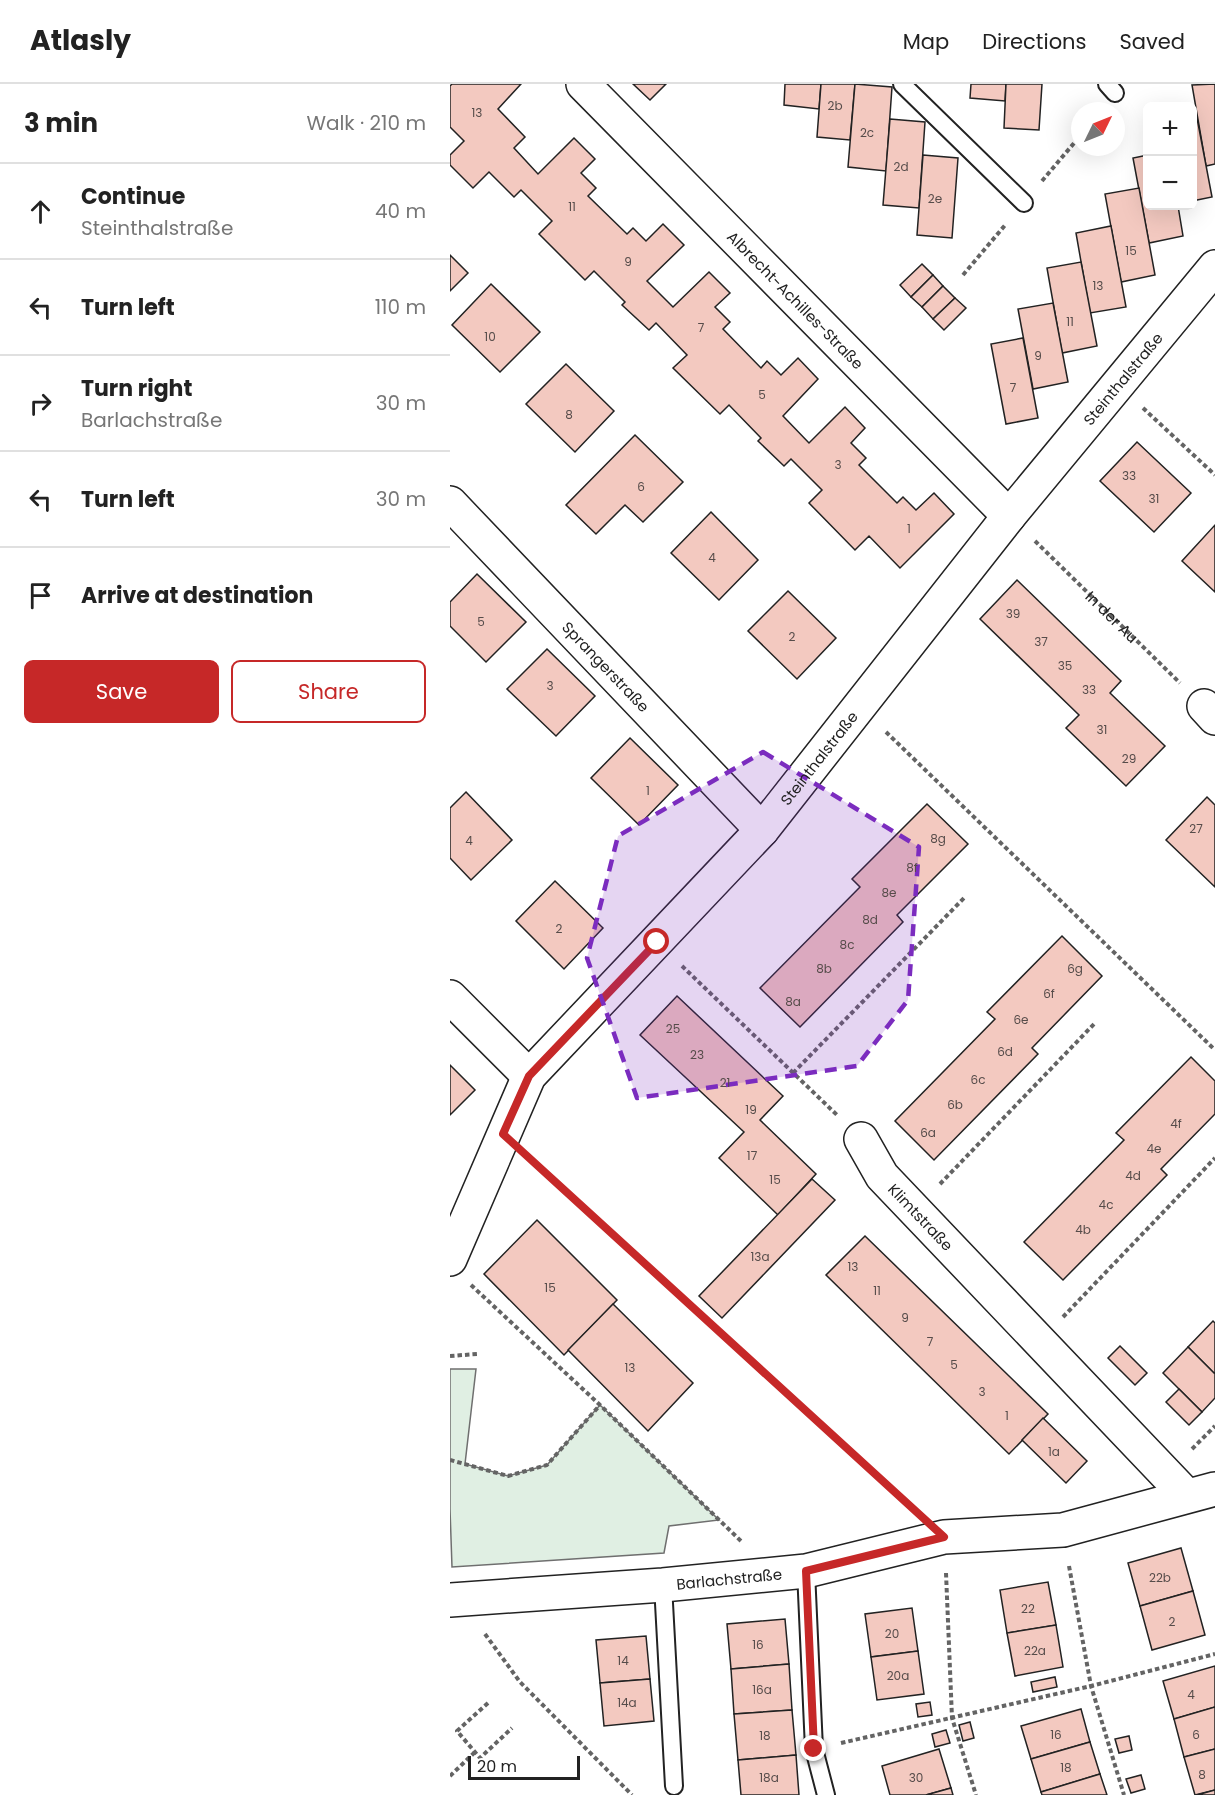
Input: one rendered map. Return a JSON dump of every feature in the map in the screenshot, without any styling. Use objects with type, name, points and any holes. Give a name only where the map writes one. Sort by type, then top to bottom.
[{"type":"street","name":"Albrecht-Achilles-Straße","points":[[583,84],[1009,516]]},
{"type":"street","name":"Steinthalstraße","points":[[458,1270],[503,1134],[529,1076],[762,830],[1009,516],[1215,267]]},
{"type":"street","name":"Sprangerstraße","points":[[450,503],[762,830]]},
{"type":"street","points":[[450,997],[529,1076]]},
{"type":"street","name":"Klimtstraße","points":[[861,1139],[882,1176],[915,1211],[1040,1341],[1200,1492]]},
{"type":"street","name":"Barlachstraße","points":[[455,1599],[663,1585],[806,1571],[944,1537],[1063,1530],[1200,1492]]},
{"type":"lane","points":[[902,84],[1024,203]]},
{"type":"lane","points":[[806,1571],[814,1749],[826,1795]]},
{"type":"lane","points":[[663,1585],[674,1786]]},
{"type":"path","points":[[1118,384],[1215,475]]},
{"type":"path","name":"In der Au","points":[[1009,516],[1210,712]]},
{"type":"path","points":[[859,706],[1215,1050]]},
{"type":"path","points":[[793,1072],[964,898]]},
{"type":"path","points":[[657,942],[861,1139]]},
{"type":"path","points":[[915,1211],[1095,1023]]},
{"type":"path","points":[[503,1134],[944,1537],[952,1718],[976,1795]]},
{"type":"path","points":[[1040,1341],[1215,1158]]},
{"type":"path","points":[[458,1270],[774,1574]]},
{"type":"path","points":[[450,1356],[477,1354]]},
{"type":"path","points":[[450,1460],[508,1476],[547,1465],[600,1405]]},
{"type":"path","points":[[1063,1530],[1091,1686],[1124,1795]]},
{"type":"path","points":[[455,1599],[520,1682],[632,1795]]},
{"type":"path","points":[[814,1749],[1091,1686],[1215,1654]]},
{"type":"path","points":[[488,1703],[457,1731],[480,1758],[512,1728]]},
{"type":"path","points":[[450,1776],[475,1752]]},
{"type":"highlighted area","points":[[763,752],[919,847],[908,1000],[857,1066],[637,1098],[587,958],[618,836]]},
{"type":"green space","points":[[450,1369],[476,1369],[465,1464],[508,1476],[547,1465],[600,1405],[719,1520],[669,1526],[664,1553],[452,1567]]},
{"type":"building","points":[[452,84],[521,84],[498,109],[525,137],[514,148],[538,174],[574,138],[595,159],[581,173],[596,188],[588,196],[627,234],[633,228],[646,241],[663,224],[684,245],[647,281],[673,307],[709,272],[730,293],[715,307],[730,322],[723,329],[761,368],[767,361],[781,375],[798,358],[818,379],[783,416],[809,443],[845,407],[865,428],[851,443],[866,458],[859,465],[897,503],[903,497],[916,510],[934,493],[954,514],[900,568],[869,536],[855,550],[809,503],[822,490],[791,459],[784,466],[758,441],[761,438],[729,405],[720,414],[673,368],[687,355],[656,323],[649,330],[622,305],[625,302],[594,271],[585,280],[539,234],[552,221],[521,190],[514,197],[489,172],[473,188],[450,165],[450,155],[464,141],[450,127],[450,86]]},
{"type":"building","points":[[633,84],[666,84],[650,100]]},
{"type":"building","points":[[785,84],[821,84],[819,109],[784,105]]},
{"type":"building","points":[[821,84],[855,84],[850,140],[817,137]]},
{"type":"building","points":[[855,84],[892,87],[886,171],[848,167]]},
{"type":"building","points":[[971,84],[1006,84],[1005,101],[970,98]]},
{"type":"building","points":[[1006,84],[1042,84],[1039,130],[1004,128]]},
{"type":"building","points":[[1215,84],[1215,164],[1206,166],[1197,102],[1195,102],[1192,85]]},
{"type":"building","points":[[1197,118],[1212,197],[1197,200]]},
{"type":"building","points":[[890,119],[925,122],[919,208],[883,205]]},
{"type":"building","points":[[923,155],[958,158],[952,238],[917,235]]},
{"type":"building","points":[[1143,156],[1143,210],[1179,210],[1183,236],[1149,243],[1133,158]]},
{"type":"building","points":[[1139,188],[1155,275],[1121,282],[1105,194]]},
{"type":"building","points":[[1111,226],[1126,307],[1090,313],[1076,233]]},
{"type":"building","points":[[450,255],[468,273],[450,291]]},
{"type":"building","points":[[1081,262],[1097,346],[1062,353],[1047,268]]},
{"type":"building","points":[[922,264],[933,275],[911,297],[900,285]]},
{"type":"building","points":[[933,275],[943,286],[922,307],[911,297]]},
{"type":"building","points":[[491,284],[540,332],[500,372],[452,325]]},
{"type":"building","points":[[943,286],[955,298],[933,319],[922,307]]},
{"type":"building","points":[[955,298],[966,308],[944,330],[933,319]]},
{"type":"building","points":[[1053,303],[1068,382],[1033,389],[1018,309]]},
{"type":"building","points":[[1023,338],[1038,418],[1006,424],[991,344]]},
{"type":"building","points":[[566,364],[614,411],[575,452],[526,404]]},
{"type":"building","points":[[635,435],[683,482],[643,522],[625,505],[596,534],[566,505]]},
{"type":"building","points":[[1137,442],[1191,493],[1154,532],[1100,481]]},
{"type":"building","points":[[711,512],[758,560],[719,600],[671,553]]},
{"type":"building","points":[[1215,525],[1215,592],[1182,561]]},
{"type":"building","points":[[477,574],[526,622],[486,662],[450,626],[450,602]]},
{"type":"building","points":[[1017,580],[1121,681],[1110,693],[1165,746],[1126,786],[1066,728],[1079,715],[980,619]]},
{"type":"building","points":[[788,591],[836,638],[797,679],[748,631]]},
{"type":"building","points":[[547,649],[595,696],[556,736],[507,689]]},
{"type":"building","points":[[630,738],[678,785],[639,825],[591,778]]},
{"type":"building","points":[[466,792],[512,840],[471,880],[450,858],[450,808]]},
{"type":"building","points":[[1207,797],[1215,805],[1215,887],[1166,840]]},
{"type":"building","points":[[927,804],[968,844],[897,915],[903,922],[800,1027],[760,988],[860,887],[852,879]]},
{"type":"building","points":[[555,881],[603,928],[564,969],[516,921]]},
{"type":"building","points":[[1062,936],[1102,976],[1032,1048],[1038,1054],[934,1160],[895,1121],[995,1019],[987,1012]]},
{"type":"building","points":[[677,996],[783,1096],[760,1120],[816,1174],[778,1215],[719,1158],[744,1132],[640,1035]]},
{"type":"building","points":[[1191,1057],[1215,1081],[1215,1114],[1161,1169],[1167,1175],[1063,1280],[1024,1242],[1124,1140],[1116,1133]]},
{"type":"building","points":[[450,1065],[475,1090],[450,1115]]},
{"type":"building","points":[[812,1179],[835,1200],[722,1318],[699,1296]]},
{"type":"building","points":[[537,1220],[617,1300],[564,1355],[484,1274]]},
{"type":"building","points":[[865,1236],[1048,1414],[1009,1454],[826,1275]]},
{"type":"building","points":[[613,1304],[693,1383],[648,1431],[568,1350]]},
{"type":"building","points":[[1213,1321],[1215,1323],[1215,1374],[1188,1347]]},
{"type":"building","points":[[1120,1346],[1147,1373],[1135,1385],[1108,1358]]},
{"type":"building","points":[[1188,1347],[1215,1374],[1215,1398],[1202,1412],[1163,1373]]},
{"type":"building","points":[[1179,1389],[1202,1412],[1189,1425],[1166,1402]]},
{"type":"building","points":[[1043,1418],[1087,1461],[1066,1483],[1022,1440]]},
{"type":"building","points":[[1181,1548],[1193,1591],[1140,1606],[1128,1563]]},
{"type":"building","points":[[1048,1582],[1056,1625],[1007,1633],[1000,1590]]},
{"type":"building","points":[[1193,1591],[1205,1635],[1152,1650],[1140,1606]]},
{"type":"building","points":[[912,1608],[918,1651],[871,1657],[865,1614]]},
{"type":"building","points":[[785,1619],[789,1664],[731,1669],[727,1624]]},
{"type":"building","points":[[1056,1625],[1063,1667],[1015,1676],[1007,1633]]},
{"type":"building","points":[[646,1636],[650,1679],[600,1683],[596,1640]]},
{"type":"building","points":[[918,1651],[924,1694],[877,1700],[871,1657]]},
{"type":"building","points":[[789,1664],[792,1710],[734,1714],[731,1669]]},
{"type":"building","points":[[1215,1666],[1215,1707],[1174,1719],[1163,1681]]},
{"type":"building","points":[[1055,1677],[1057,1687],[1033,1692],[1031,1682]]},
{"type":"building","points":[[650,1679],[654,1721],[604,1726],[600,1683]]},
{"type":"building","points":[[930,1702],[932,1715],[918,1717],[916,1704]]},
{"type":"building","points":[[1215,1707],[1215,1749],[1184,1757],[1174,1719]]},
{"type":"building","points":[[1081,1709],[1090,1742],[1031,1759],[1021,1726]]},
{"type":"building","points":[[792,1710],[796,1755],[738,1760],[734,1714]]},
{"type":"building","points":[[970,1722],[974,1738],[963,1741],[959,1725]]},
{"type":"building","points":[[946,1730],[950,1743],[935,1747],[932,1734]]},
{"type":"building","points":[[1129,1736],[1132,1750],[1119,1753],[1115,1739]]},
{"type":"building","points":[[1090,1742],[1100,1774],[1041,1792],[1031,1759]]},
{"type":"building","points":[[939,1749],[951,1788],[926,1795],[890,1795],[882,1766]]},
{"type":"building","points":[[1215,1749],[1215,1790],[1195,1795],[1184,1757]]},
{"type":"building","points":[[796,1755],[799,1795],[741,1795],[738,1760]]},
{"type":"building","points":[[1100,1774],[1107,1795],[1042,1795],[1041,1792]]},
{"type":"building","points":[[1141,1775],[1145,1789],[1131,1793],[1126,1779]]},
{"type":"building","points":[[951,1788],[953,1795],[926,1795]]},
{"type":"building","points":[[1215,1790],[1215,1795],[1197,1795]]},
{"type":"route","points":[[657,942],[529,1076],[503,1134],[944,1537],[806,1571],[814,1749]]}]
